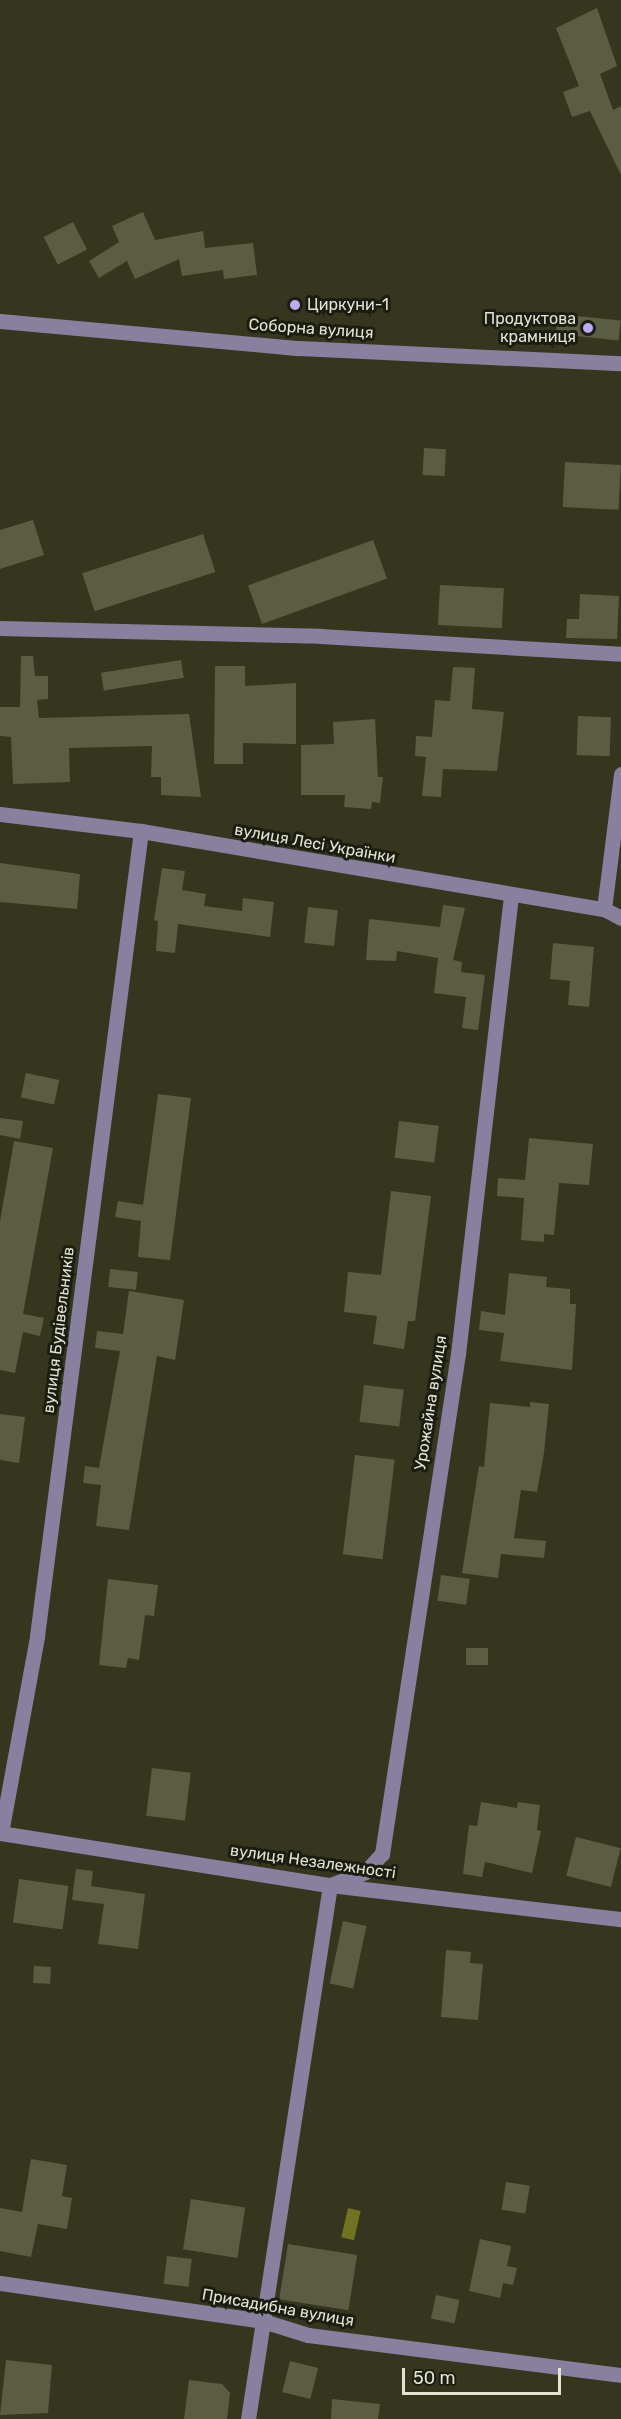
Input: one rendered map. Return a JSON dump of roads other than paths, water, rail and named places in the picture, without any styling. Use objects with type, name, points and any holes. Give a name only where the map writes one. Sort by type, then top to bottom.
[{"type":"street","name":"Соборна вулиця","points":[[0,321],[299,348],[621,363]]},
{"type":"street","points":[[0,628],[320,636],[621,654]]},
{"type":"street","points":[[604,909],[621,774]]},
{"type":"street","name":"вулиця Лесі Українки","points":[[0,814],[141,831],[604,909],[621,918]]},
{"type":"street","name":"вулиця Будівельників","points":[[1,1833],[37,1636],[141,831]]},
{"type":"street","name":"Урожайна вулиця","points":[[330,1885],[365,1872],[382,1854],[458,1354],[511,895]]},
{"type":"street","name":"вулиця Незалежності","points":[[1,1833],[330,1885],[621,1918]]},
{"type":"street","points":[[248,2419],[330,1885]]},
{"type":"street","name":"Присадибна вулиця","points":[[0,2283],[263,2321],[308,2335],[621,2375]]},
{"type":"place","name":"Циркуни-1","points":[[295,305]]},
{"type":"place","name":"Продуктова крамниця","points":[[588,328]]}]
